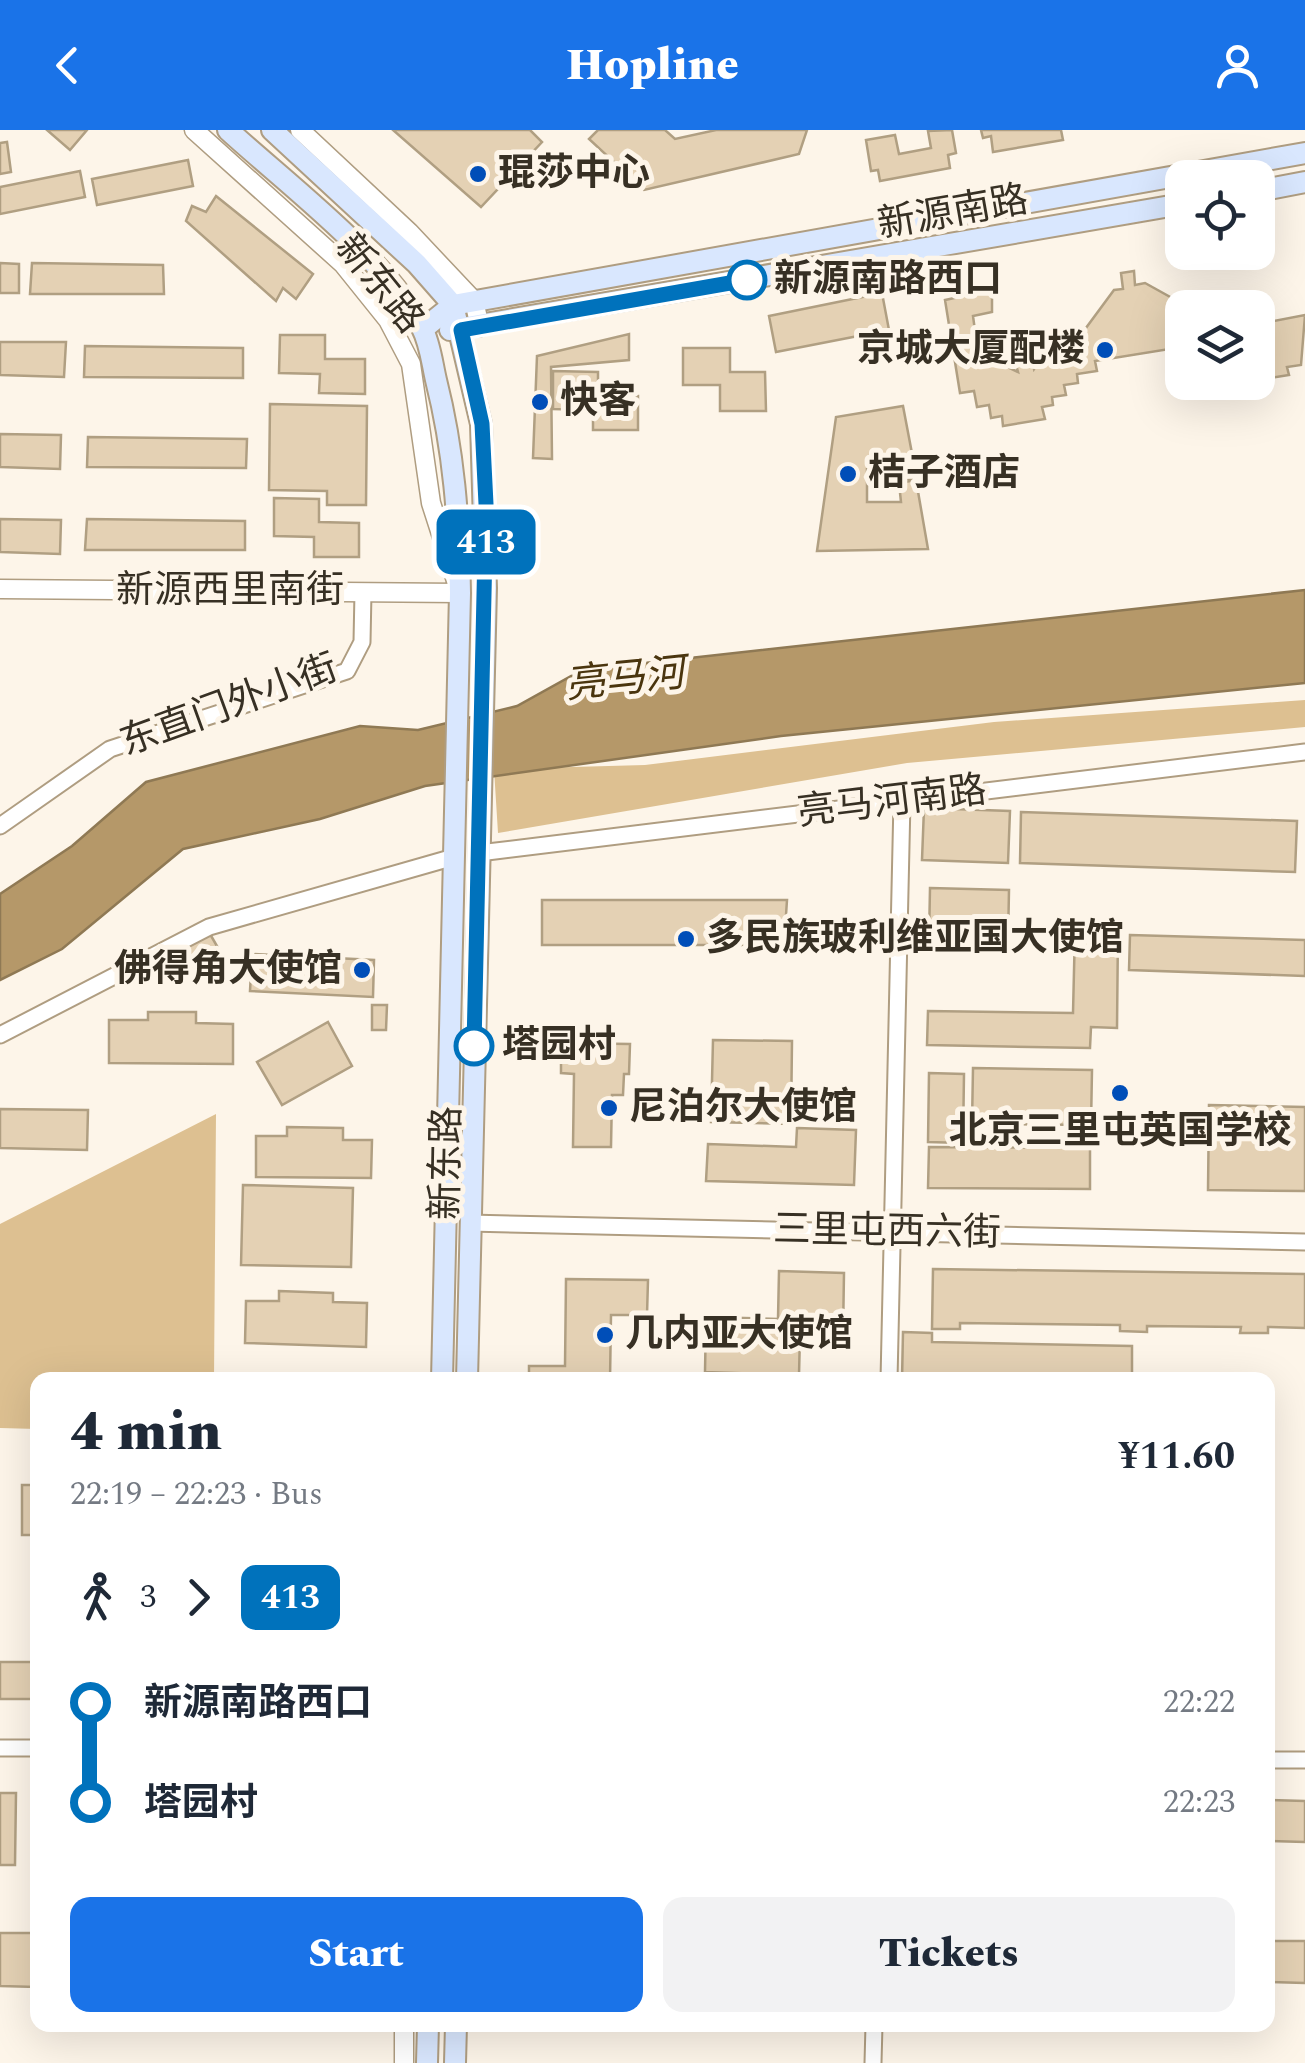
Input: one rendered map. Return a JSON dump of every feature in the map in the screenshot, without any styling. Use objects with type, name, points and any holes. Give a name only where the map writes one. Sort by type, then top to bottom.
[{"type":"main road","name":"新东路","points":[[228,130],[355,246],[423,329],[449,431],[459,504],[460,593],[442,1372]]},
{"type":"main road","name":"新东路","points":[[272,130],[463,303],[470,329],[482,424],[486,504],[467,1372]]},
{"type":"main road","name":"新源南路","points":[[423,329],[463,303],[1305,153]]},
{"type":"main road","points":[[1275,187],[1305,182]]},
{"type":"main road","name":"新源南路","points":[[423,329],[470,329],[1165,207]]},
{"type":"main road","points":[[427,2063],[428,2032]]},
{"type":"main road","points":[[456,2032],[456,2063]]},
{"type":"street","points":[[194,130],[343,264],[388,320],[411,364],[430,503],[460,593]]},
{"type":"street","points":[[300,130],[409,232],[463,303]]},
{"type":"street","points":[[877,475],[935,466]]},
{"type":"street","name":"新源西里南街","points":[[0,590],[460,593]]},
{"type":"street","name":"东直门外小街","points":[[0,826],[110,749],[347,671],[362,642],[363,592]]},
{"type":"street","name":"亮马河南路","points":[[480,854],[1305,752]]},
{"type":"street","points":[[889,1372],[902,801]]},
{"type":"street","points":[[0,1035],[209,927],[454,858]]},
{"type":"street","name":"三里屯西六街","points":[[469,1223],[1305,1242]]},
{"type":"street","points":[[0,1748],[30,1748]]},
{"type":"street","points":[[1275,1760],[1305,1760]]},
{"type":"street","points":[[404,2032],[404,2063]]},
{"type":"street","points":[[873,2063],[874,2032]]},
{"type":"shaded area","points":[[1305,700],[1305,727],[907,763],[498,833],[494,769],[645,765],[994,722]]},
{"type":"shaded area","points":[[216,1114],[214,1372],[30,1372],[30,1429],[0,1428],[0,1224]]},
{"type":"water","name":"亮马河","points":[[1305,590],[1305,683],[781,736],[425,786],[320,819],[183,849],[62,949],[0,980],[0,894],[72,846],[146,782],[360,726],[418,730],[517,706],[582,670]]},
{"type":"building","points":[[47,130],[87,130],[70,150]]},
{"type":"building","name":"琨莎中心","points":[[393,130],[530,130],[542,142],[481,207]]},
{"type":"building","points":[[598,130],[665,130],[675,139],[716,130],[807,130],[799,154],[644,190],[589,139]]},
{"type":"building","points":[[952,130],[956,153],[948,155],[950,168],[880,181],[878,170],[871,171],[866,140],[895,135],[899,154],[931,148],[928,131]]},
{"type":"building","points":[[981,130],[1061,130],[1063,140],[993,152],[991,136],[983,138]]},
{"type":"building","points":[[7,142],[11,172],[0,174],[0,143]]},
{"type":"building","points":[[188,160],[193,186],[97,205],[92,179]]},
{"type":"building","points":[[80,171],[85,197],[0,214],[0,187]]},
{"type":"building","points":[[216,196],[313,274],[296,299],[283,288],[276,301],[186,221],[192,206],[206,212]]},
{"type":"building","points":[[0,263],[19,264],[19,293],[0,293]]},
{"type":"building","points":[[32,263],[163,265],[164,294],[30,294]]},
{"type":"building","name":"京城大厦配楼","points":[[1134,271],[1135,285],[1145,283],[1165,294],[1165,350],[1095,361],[1097,371],[1077,374],[1078,383],[1064,385],[1066,395],[1052,397],[1053,405],[1042,407],[1045,419],[1003,426],[1002,416],[991,418],[989,405],[977,407],[974,391],[960,393],[945,300],[992,290],[992,312],[973,316],[978,353],[1018,372],[1014,357],[1030,353],[1034,369],[1053,339],[1080,336],[1114,290],[1123,289],[1121,273]]},
{"type":"building","points":[[882,293],[889,330],[776,352],[769,316]]},
{"type":"building","points":[[1305,315],[1301,365],[1287,367],[1289,375],[1275,377],[1275,321]]},
{"type":"building","points":[[629,334],[629,360],[551,367],[552,459],[533,458],[537,356]]},
{"type":"building","points":[[280,335],[325,335],[325,359],[365,359],[365,394],[319,393],[320,374],[279,373]]},
{"type":"building","points":[[0,342],[66,342],[64,377],[0,375]]},
{"type":"building","points":[[85,346],[243,348],[243,378],[84,377]]},
{"type":"building","points":[[683,348],[730,348],[730,372],[765,372],[766,411],[720,411],[720,385],[683,385]]},
{"type":"building","points":[[553,371],[598,372],[598,396],[638,396],[638,430],[593,430],[593,410],[553,409]]},
{"type":"building","points":[[270,404],[367,406],[366,505],[327,505],[327,491],[269,490]]},
{"type":"building","name":"桔子酒店","points":[[903,406],[914,464],[867,469],[867,502],[901,502],[899,483],[916,480],[928,549],[817,551],[836,417]]},
{"type":"building","points":[[0,434],[61,435],[60,469],[0,467]]},
{"type":"building","points":[[88,437],[247,439],[246,468],[87,467]]},
{"type":"building","points":[[274,498],[319,499],[319,522],[359,523],[359,557],[314,557],[314,537],[274,536]]},
{"type":"building","points":[[0,519],[61,520],[60,554],[0,552]]},
{"type":"building","points":[[87,519],[245,521],[245,550],[85,550]]},
{"type":"building","points":[[924,808],[1010,811],[1008,863],[922,860]]},
{"type":"building","points":[[1021,812],[1297,821],[1295,872],[1020,863]]},
{"type":"building","points":[[930,888],[1009,890],[1008,942],[929,940]]},
{"type":"building","points":[[542,900],[787,900],[784,945],[542,945]]},
{"type":"building","points":[[1075,929],[1118,930],[1117,1028],[1091,1027],[1090,1048],[927,1045],[928,1011],[1073,1013]]},
{"type":"building","points":[[210,934],[221,953],[185,973],[174,954]]},
{"type":"building","points":[[1130,935],[1305,940],[1305,976],[1129,970]]},
{"type":"building","points":[[252,954],[374,960],[373,997],[250,991]]},
{"type":"building","points":[[372,1005],[387,1005],[386,1030],[372,1030]]},
{"type":"building","points":[[148,1012],[196,1012],[196,1023],[233,1024],[233,1064],[109,1063],[109,1020],[148,1020]]},
{"type":"building","points":[[328,1022],[352,1066],[282,1105],[257,1062]]},
{"type":"building","points":[[713,1040],[792,1041],[791,1124],[711,1122]]},
{"type":"building","points":[[561,1043],[630,1044],[629,1074],[624,1074],[623,1095],[612,1095],[611,1147],[573,1147],[574,1074],[561,1073]]},
{"type":"building","points":[[973,1068],[1092,1070],[1091,1125],[972,1124]]},
{"type":"building","points":[[929,1073],[964,1074],[963,1143],[928,1142]]},
{"type":"building","name":"北京三里屯英国学校","points":[[1209,1105],[1305,1107],[1305,1191],[1208,1190]]},
{"type":"building","points":[[0,1109],[88,1110],[87,1150],[0,1148]]},
{"type":"building","points":[[287,1127],[343,1128],[343,1140],[372,1140],[371,1178],[256,1177],[256,1136],[287,1136]]},
{"type":"building","points":[[797,1128],[856,1130],[854,1185],[706,1181],[708,1144],[796,1147]]},
{"type":"building","points":[[929,1147],[1090,1148],[1090,1189],[928,1188]]},
{"type":"building","points":[[243,1185],[353,1188],[351,1267],[241,1265]]},
{"type":"building","points":[[933,1269],[1305,1274],[1305,1328],[1268,1327],[1268,1333],[1240,1333],[1241,1327],[1147,1326],[1147,1332],[1120,1331],[1120,1325],[960,1323],[960,1329],[932,1329]]},
{"type":"building","points":[[779,1271],[844,1273],[843,1335],[800,1334],[799,1372],[705,1372],[706,1317],[778,1319]]},
{"type":"building","points":[[566,1279],[648,1280],[647,1315],[611,1315],[610,1372],[529,1372],[529,1366],[565,1366]]},
{"type":"building","points":[[279,1291],[333,1293],[333,1302],[367,1303],[366,1347],[245,1343],[246,1301],[279,1301]]},
{"type":"building","points":[[903,1332],[932,1333],[932,1342],[1132,1346],[1132,1372],[902,1372]]},
{"type":"building","points":[[22,1485],[30,1485],[30,1535],[22,1535]]},
{"type":"building","points":[[0,1662],[30,1662],[30,1699],[0,1699]]},
{"type":"building","points":[[0,1793],[16,1793],[15,1865],[0,1865]]},
{"type":"building","points":[[1275,1800],[1305,1801],[1305,1842],[1275,1841]]},
{"type":"building","points":[[0,1933],[30,1933],[30,1987],[0,1986]]},
{"type":"building","points":[[1275,1941],[1305,1941],[1305,1983],[1275,1982]]},
{"type":"bus line","name":"413","points":[[474,1046],[486,504],[482,424],[461,330],[747,280]]},
{"type":"place","name":"琨莎中心","points":[[478,174]]},
{"type":"place","name":"新源南路西口","points":[[747,280]]},
{"type":"place","name":"京城大厦配楼","points":[[1105,350]]},
{"type":"place","name":"快客","points":[[540,402]]},
{"type":"place","name":"桔子酒店","points":[[848,474]]},
{"type":"place","name":"多民族玻利维亚国大使馆","points":[[686,939]]},
{"type":"place","name":"佛得角大使馆","points":[[362,970]]},
{"type":"place","name":"塔园村","points":[[474,1046]]},
{"type":"place","name":"北京三里屯英国学校","points":[[1120,1093]]},
{"type":"place","name":"尼泊尔大使馆","points":[[609,1108]]},
{"type":"place","name":"几内亚大使馆","points":[[605,1335]]}]
